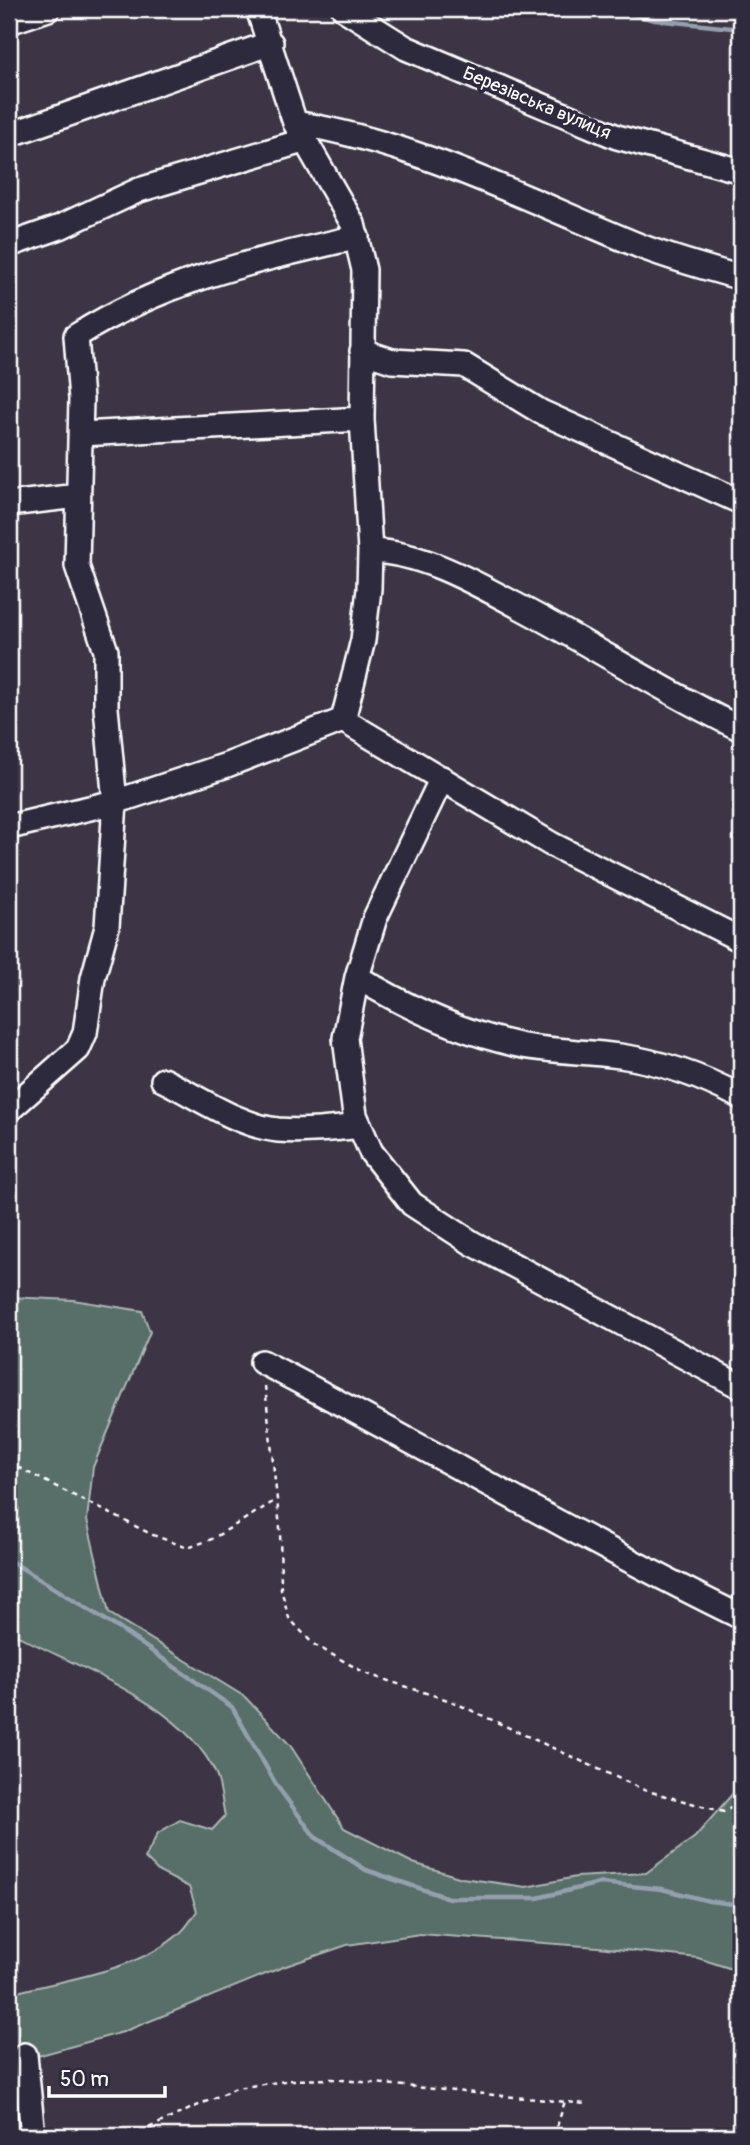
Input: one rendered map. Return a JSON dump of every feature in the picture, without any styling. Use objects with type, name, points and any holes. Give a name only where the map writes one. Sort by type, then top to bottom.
[{"type":"street","points":[[9,22],[48,9]]},
{"type":"street","points":[[258,9],[301,132],[357,237],[364,270],[362,419],[370,551],[363,640],[343,720]]},
{"type":"street","name":"Березівська вулиця","points":[[344,9],[406,48],[617,137],[741,171]]},
{"type":"street","points":[[9,135],[271,43]]},
{"type":"street","points":[[9,245],[60,227],[139,190],[301,132],[338,130],[460,171],[644,247],[741,278]]},
{"type":"street","points":[[9,1110],[78,1049],[85,1033],[93,978],[107,928],[115,802],[106,708],[106,651],[77,566],[81,434],[76,336],[120,308],[173,286],[249,262],[357,237]]},
{"type":"street","points":[[362,351],[392,361],[464,365],[541,412],[741,502]]},
{"type":"street","points":[[81,434],[362,419]]},
{"type":"street","points":[[9,504],[78,496]]},
{"type":"street","points":[[370,551],[390,551],[427,563],[488,590],[741,729]]},
{"type":"street","points":[[9,827],[115,802],[240,760],[343,720]]},
{"type":"street","points":[[343,720],[551,844],[741,940]]},
{"type":"street","points":[[442,778],[375,918],[358,977],[345,1038],[355,1115],[371,1152],[412,1204],[495,1255],[741,1387]]},
{"type":"street","points":[[358,977],[401,1004],[455,1027],[515,1045],[624,1056],[707,1080],[741,1097]]},
{"type":"street","points":[[163,1080],[237,1117],[275,1129],[315,1131],[360,1126]]},
{"type":"street","points":[[262,1362],[380,1423],[584,1539],[741,1617]]},
{"type":"street","points":[[25,2054],[33,2136]]},
{"type":"path","points":[[262,1362],[278,1499],[281,1589],[289,1618],[313,1644],[367,1674],[451,1701],[644,1790],[724,1812],[741,1801]]},
{"type":"path","points":[[9,1463],[140,1530],[188,1548],[212,1539],[278,1499]]},
{"type":"path","points":[[131,2136],[148,2130],[201,2101],[236,2088],[292,2080],[333,2079],[586,2104]]},
{"type":"path","points":[[554,2136],[565,2101]]},
{"type":"path","points":[[148,2130],[183,2136]]},
{"type":"green space","points":[[9,1297],[73,1300],[142,1311],[150,1332],[93,1467],[87,1520],[109,1613],[245,1697],[290,1745],[344,1828],[413,1863],[462,1878],[526,1887],[576,1877],[646,1873],[695,1837],[741,1784],[741,1972],[698,1958],[598,1947],[420,1934],[347,1945],[283,1967],[123,2032],[9,2064],[9,1994],[122,1965],[164,1945],[181,1932],[197,1911],[189,1887],[159,1872],[145,1858],[158,1833],[180,1820],[212,1830],[225,1816],[216,1774],[200,1749],[179,1726],[124,1689],[9,1631]]},
{"type":"waterway","points":[[610,9],[655,20],[741,29]]},
{"type":"waterway","points":[[9,1560],[120,1629],[232,1707],[277,1786],[315,1837],[366,1870],[448,1898],[537,1898],[600,1883],[662,1889],[709,1901],[741,1905]]}]
